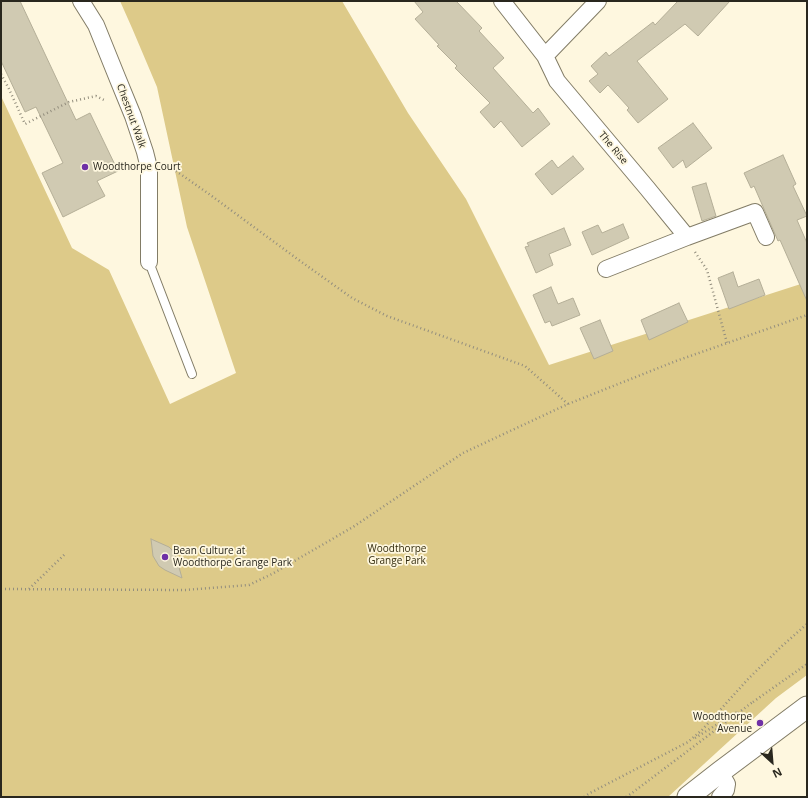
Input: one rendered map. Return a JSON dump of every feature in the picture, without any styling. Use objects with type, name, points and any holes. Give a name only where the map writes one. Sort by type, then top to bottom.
[{"type":"street","name":"Chestnut Walk","points":[[81,1],[96,26],[133,116],[145,152],[149,168],[149,262]]},
{"type":"street","name":"The Rise","points":[[502,1],[545,56],[557,81],[687,237]]},
{"type":"street","points":[[545,56],[598,1]]},
{"type":"street","points":[[606,269],[755,212],[766,237]]},
{"type":"street","points":[[688,797],[807,707]]},
{"type":"street","points":[[720,772],[727,784],[726,790],[720,797]]},
{"type":"lane","points":[[149,262],[192,374]]},
{"type":"path","points":[[1,74],[25,124],[69,102],[96,96],[133,116]]},
{"type":"path","points":[[145,152],[172,167],[352,298],[387,316],[525,366],[568,404]]},
{"type":"path","points":[[687,237],[707,270],[727,343]]},
{"type":"path","points":[[1,590],[185,590],[249,585],[272,574],[353,527],[463,453],[568,404],[676,361],[807,315]]},
{"type":"path","points":[[28,590],[66,553]]},
{"type":"path","points":[[688,742],[702,730],[749,678],[807,624]]},
{"type":"path","points":[[626,797],[754,701],[807,664]]},
{"type":"path","points":[[584,797],[688,742],[754,701]]},
{"type":"green space","name":"Woodthorpe Grange Park","points":[[120,1],[342,1],[408,113],[466,199],[549,365],[807,282],[807,675],[776,698],[668,797],[1,797],[1,96],[72,248],[109,270],[170,404],[236,373],[187,227],[157,87]]},
{"type":"building","points":[[1,1],[20,1],[76,120],[90,113],[118,171],[97,181],[105,196],[63,217],[42,173],[63,163],[36,107],[25,112],[1,61]]},
{"type":"building","points":[[414,1],[456,1],[482,28],[479,31],[504,58],[493,68],[533,113],[538,108],[550,124],[522,147],[501,121],[494,128],[480,112],[490,103],[455,68],[457,66],[437,46],[439,45],[415,19],[423,12]]},
{"type":"building","points":[[678,1],[730,1],[698,36],[685,24],[637,61],[668,99],[638,123],[627,110],[629,108],[608,85],[600,93],[589,81],[598,74],[591,66],[606,52],[609,56],[653,22],[655,25]]},
{"type":"building","points":[[693,123],[712,148],[686,168],[683,160],[673,168],[658,148]]},
{"type":"building","points":[[783,155],[796,184],[793,186],[807,216],[797,220],[807,243],[807,301],[780,240],[778,241],[754,186],[751,188],[744,173]]},
{"type":"building","points":[[573,156],[584,169],[552,195],[535,174],[552,160],[558,168]]},
{"type":"building","points":[[706,183],[716,216],[702,221],[692,187]]},
{"type":"building","points":[[623,224],[629,238],[592,255],[582,232],[598,225],[602,233]]},
{"type":"building","points":[[564,228],[571,245],[549,254],[553,265],[536,273],[525,247],[529,246],[527,243]]},
{"type":"building","points":[[733,272],[738,287],[759,279],[765,295],[729,309],[718,278]]},
{"type":"building","points":[[551,287],[558,304],[573,298],[580,315],[552,326],[550,321],[545,323],[533,295]]},
{"type":"building","points":[[679,303],[688,322],[649,340],[641,320]]},
{"type":"building","points":[[600,320],[613,351],[594,359],[580,328]]},
{"type":"building","points":[[151,539],[169,547],[172,550],[177,560],[182,578],[159,566],[153,556]]},
{"type":"place","name":"Woodthorpe Court","points":[[85,167]]},
{"type":"place","name":"Bean Culture at Woodthorpe Grange Park","points":[[165,557]]},
{"type":"place","name":"Woodthorpe Avenue","points":[[760,723]]}]
